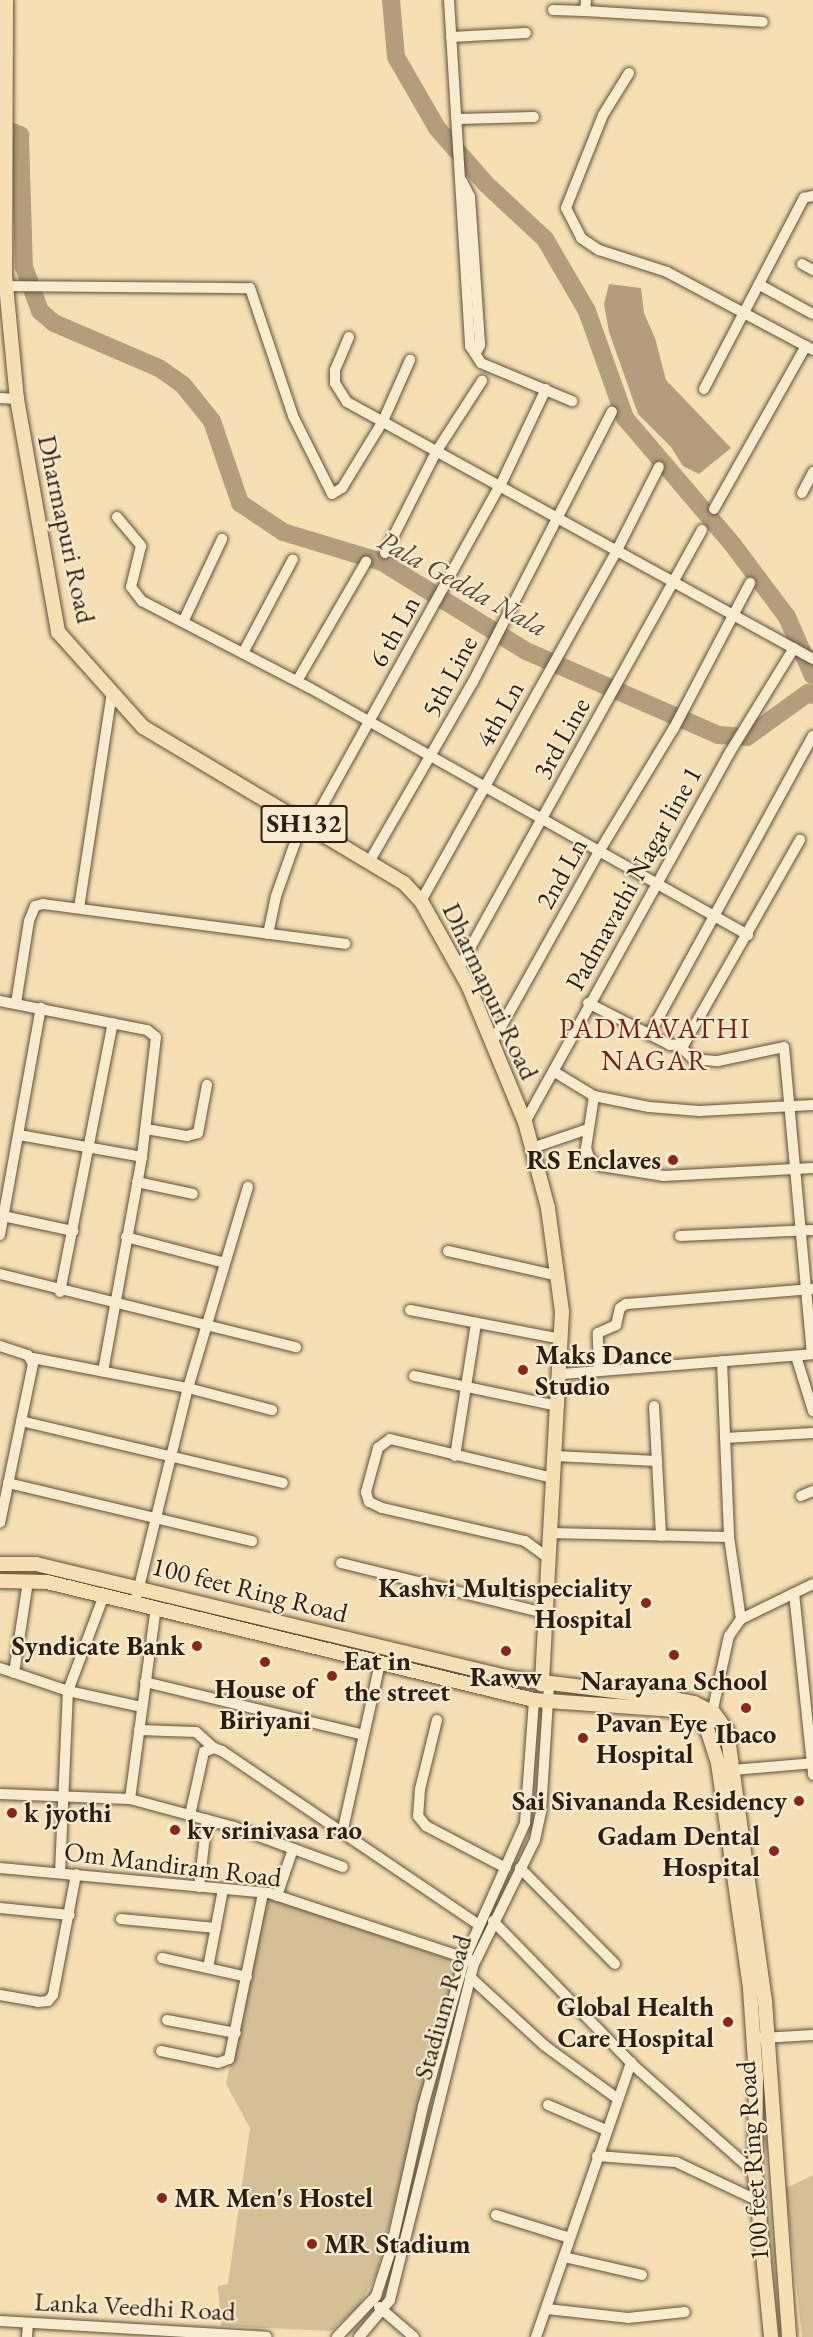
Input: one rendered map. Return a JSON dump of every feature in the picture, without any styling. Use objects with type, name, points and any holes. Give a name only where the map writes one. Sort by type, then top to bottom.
[{"type":"main road","name":"Dharmapuri Road","points":[[6,0],[3,151],[5,328],[58,632],[142,727],[404,883],[421,901],[459,968],[525,1122],[548,1208],[559,1276],[562,1339],[547,1557],[542,1684],[534,1700]]},
{"type":"main road","name":"100 feet Ring Road","points":[[0,1564],[36,1564],[138,1586],[542,1684],[670,1698],[694,1703],[714,1713],[727,1731],[768,2037],[789,2337]]},
{"type":"main road","name":"100 feet Ring Road","points":[[0,1581],[47,1582],[534,1700],[672,1710],[699,1718],[708,1732],[718,1763],[753,2039],[756,2173],[771,2337]]},
{"type":"street","points":[[449,0],[462,181],[470,197],[480,345],[476,353],[481,363],[572,400]]},
{"type":"street","points":[[553,10],[586,6],[763,22]]},
{"type":"street","points":[[451,37],[526,33]]},
{"type":"street","points":[[629,73],[603,115],[567,203],[567,215],[592,248],[653,266],[809,348],[714,509]]},
{"type":"street","points":[[458,119],[534,117]]},
{"type":"street","points":[[704,389],[804,198],[813,196]]},
{"type":"street","points":[[802,264],[813,270]]},
{"type":"street","points":[[760,285],[813,314]]},
{"type":"street","points":[[6,286],[250,288],[293,416],[332,494],[342,488],[383,421],[410,360]]},
{"type":"street","points":[[348,337],[335,370],[337,392],[347,402],[436,452],[501,484],[813,659]]},
{"type":"street","points":[[385,553],[436,452],[482,381]]},
{"type":"street","name":"6 th Ln","points":[[268,934],[276,896],[306,825],[370,720],[455,568],[501,484],[546,389]]},
{"type":"street","points":[[0,398],[17,399]]},
{"type":"street","name":"5th Line","points":[[369,862],[431,755],[612,412]]},
{"type":"street","name":"4th Ln","points":[[421,901],[617,550],[659,467]]},
{"type":"street","points":[[802,493],[813,472]]},
{"type":"street","points":[[117,517],[141,546],[132,591],[142,601],[370,720],[748,935]]},
{"type":"street","name":"3rd Line","points":[[459,968],[702,530]]},
{"type":"street","points":[[183,622],[222,539]]},
{"type":"street","points":[[243,652],[293,559]]},
{"type":"street","points":[[297,681],[366,562]]},
{"type":"street","name":"2nd Ln","points":[[492,1043],[600,850],[674,728],[750,583]]},
{"type":"street","name":"Padmavathi Nagar line 1","points":[[525,1122],[588,1003],[657,885],[730,752],[794,648]]},
{"type":"street","points":[[79,908],[112,692]]},
{"type":"street","points":[[649,1035],[813,736]]},
{"type":"street","points":[[680,1046],[690,1036],[800,840]]},
{"type":"street","points":[[16,1004],[28,921],[35,906],[43,904],[345,944]]},
{"type":"street","points":[[0,1001],[147,1030],[156,1037],[142,1157],[113,1303],[104,1371]]},
{"type":"street","points":[[561,1374],[812,1354],[807,1231],[796,1170],[784,1047],[718,1061],[693,1059],[680,1046],[649,1035],[588,1003]]},
{"type":"street","points":[[0,1234],[41,1008]]},
{"type":"street","points":[[60,1292],[113,1023]]},
{"type":"street","points":[[553,1071],[594,1096],[688,1110],[790,1108],[813,1105]]},
{"type":"street","points":[[146,1129],[187,1137],[198,1134],[207,1085]]},
{"type":"street","points":[[594,1096],[586,1148],[594,1163],[646,1175],[813,1168]]},
{"type":"street","points":[[532,1148],[588,1129]]},
{"type":"street","points":[[19,1135],[142,1157]]},
{"type":"street","points":[[137,1182],[193,1194]]},
{"type":"street","points":[[135,1602],[188,1388],[248,1187]]},
{"type":"street","points":[[3,1216],[73,1231]]},
{"type":"street","points":[[680,1236],[807,1231]]},
{"type":"street","points":[[126,1237],[225,1263]]},
{"type":"street","points":[[448,1251],[559,1276]]},
{"type":"street","points":[[0,1274],[60,1292],[296,1347]]},
{"type":"street","points":[[598,1371],[598,1333],[616,1325],[620,1308],[626,1304],[810,1289]]},
{"type":"street","points":[[410,1310],[562,1339]]},
{"type":"street","points":[[455,1456],[468,1389],[476,1323]]},
{"type":"street","points":[[0,1346],[33,1358],[188,1388],[272,1410]]},
{"type":"street","points":[[796,1356],[813,1411]]},
{"type":"street","points":[[0,1523],[33,1358]]},
{"type":"street","points":[[722,1361],[729,1537],[741,1619]]},
{"type":"street","points":[[414,1376],[558,1406]]},
{"type":"street","points":[[654,1406],[661,1536]]},
{"type":"street","points":[[21,1421],[283,1483]]},
{"type":"street","points":[[725,1438],[813,1433]]},
{"type":"street","points":[[547,1557],[525,1541],[369,1502],[370,1476],[378,1448],[386,1440],[553,1478]]},
{"type":"street","points":[[554,1456],[657,1461]]},
{"type":"street","points":[[8,1483],[155,1521],[252,1541]]},
{"type":"street","points":[[801,1496],[813,1491]]},
{"type":"street","points":[[549,1533],[729,1537]]},
{"type":"street","points":[[341,1563],[544,1613]]},
{"type":"street","points":[[14,1673],[28,1581]]},
{"type":"street","points":[[708,1732],[714,1713],[721,1659],[729,1636],[741,1619],[813,1584]]},
{"type":"street","points":[[794,1593],[813,1775]]},
{"type":"street","points":[[60,1873],[68,1691],[104,1595]]},
{"type":"street","points":[[130,1799],[156,1607]]},
{"type":"street","points":[[343,1829],[380,1664]]},
{"type":"street","points":[[0,1668],[68,1691],[142,1707]]},
{"type":"street","points":[[145,1682],[364,1735]]},
{"type":"street","name":"Stadium Road","points":[[337,2337],[373,2300],[390,2253],[423,2106],[470,1960],[535,1840],[541,1812],[549,1701],[542,1684]]},
{"type":"street","points":[[470,1960],[479,1924],[525,1823],[534,1700]]},
{"type":"street","points":[[437,1720],[420,1790],[418,1816],[426,1826],[506,1868]]},
{"type":"street","points":[[139,1730],[196,1732],[214,1748],[239,1760],[343,1829],[479,1924]]},
{"type":"street","points":[[190,1815],[200,1762],[204,1752],[214,1748]]},
{"type":"street","points":[[732,1770],[812,1763]]},
{"type":"street","points":[[0,1794],[130,1799],[207,1820],[343,1867]]},
{"type":"street","points":[[199,1887],[207,1820]]},
{"type":"street","points":[[277,1896],[293,1849]]},
{"type":"street","name":"Om Mandiram Road","points":[[0,1868],[264,1893],[470,1960]]},
{"type":"street","points":[[520,1868],[615,1964]]},
{"type":"street","points":[[0,1995],[38,2002],[50,1999],[70,1915],[76,1874]]},
{"type":"street","points":[[208,1968],[223,1889]]},
{"type":"street","points":[[161,2051],[223,2063],[230,2059],[264,1893]]},
{"type":"street","points":[[0,1908],[70,1915]]},
{"type":"street","points":[[121,1918],[216,1928]]},
{"type":"street","points":[[493,1921],[631,2062],[756,2173]]},
{"type":"street","points":[[162,1958],[247,1977]]},
{"type":"street","name":"Stadium Road","points":[[358,2337],[384,2311],[393,2292],[470,1977],[470,1960]]},
{"type":"street","points":[[470,1977],[553,2052],[618,2099]]},
{"type":"street","points":[[167,2020],[236,2033]]},
{"type":"street","points":[[753,2039],[813,2035]]},
{"type":"street","points":[[536,2337],[631,2062]]},
{"type":"street","points":[[548,2105],[606,2130]]},
{"type":"street","points":[[597,2156],[676,2162],[759,2201]]},
{"type":"street","points":[[496,2215],[570,2238]]},
{"type":"street","points":[[564,2257],[642,2275]]},
{"type":"street","points":[[373,2300],[414,2337]]},
{"type":"street","points":[[547,2309],[628,2318],[685,2312]]},
{"type":"street","name":"Lanka Veedhi Road","points":[[0,2322],[267,2337]]},
{"type":"street","points":[[27,2337],[28,2323]]},
{"type":"shaded area","points":[[609,284],[641,288],[644,313],[655,338],[666,380],[731,448],[699,474],[683,466],[671,447],[638,414],[609,332],[604,304]]},
{"type":"shaded area","points":[[266,1897],[452,1960],[456,1966],[376,2275],[359,2306],[331,2331],[221,2326],[218,2286],[228,2284],[250,2128],[226,2084]]},
{"type":"shaded area","points":[[813,2175],[813,2337],[802,2337],[786,2188]]},
{"type":"waterway","points":[[391,0],[396,57],[437,128],[486,184],[545,239],[587,311],[625,418],[733,545],[787,617],[813,676]]},
{"type":"waterway","name":"Pala Gedda Nala","points":[[0,127],[20,135],[24,267],[40,311],[54,323],[159,368],[183,385],[212,421],[240,503],[283,532],[382,562],[526,651],[718,735],[747,737],[808,693],[813,695]]},
{"type":"place","name":"RS Enclaves","points":[[673,1160]]},
{"type":"place","name":"Maks Dance Studio","points":[[523,1370]]},
{"type":"place","name":"Kashvi Multispeciality Hospital","points":[[646,1603]]},
{"type":"place","name":"Syndicate Bank","points":[[197,1646]]},
{"type":"place","name":"Raww","points":[[506,1651]]},
{"type":"place","name":"Narayana School","points":[[674,1655]]},
{"type":"place","name":"House of Biriyani","points":[[265,1662]]},
{"type":"place","name":"Eat in the street","points":[[332,1676]]},
{"type":"place","name":"Ibaco","points":[[746,1708]]},
{"type":"place","name":"Pavan Eye Hospital","points":[[583,1738]]},
{"type":"place","name":"Sai Sivananda Residency","points":[[799,1801]]},
{"type":"place","name":"k jyothi","points":[[12,1813]]},
{"type":"place","name":"kv srinivasa rao","points":[[175,1830]]},
{"type":"place","name":"Gadam Dental Hospital","points":[[774,1851]]},
{"type":"place","name":"Global Health Care Hospital","points":[[728,2022]]},
{"type":"place","name":"MR Men's Hostel","points":[[162,2198]]},
{"type":"place","name":"MR Stadium","points":[[312,2244]]},
{"type":"district","name":"PADMAVATHI NAGAR","points":[[655,1044]]}]
